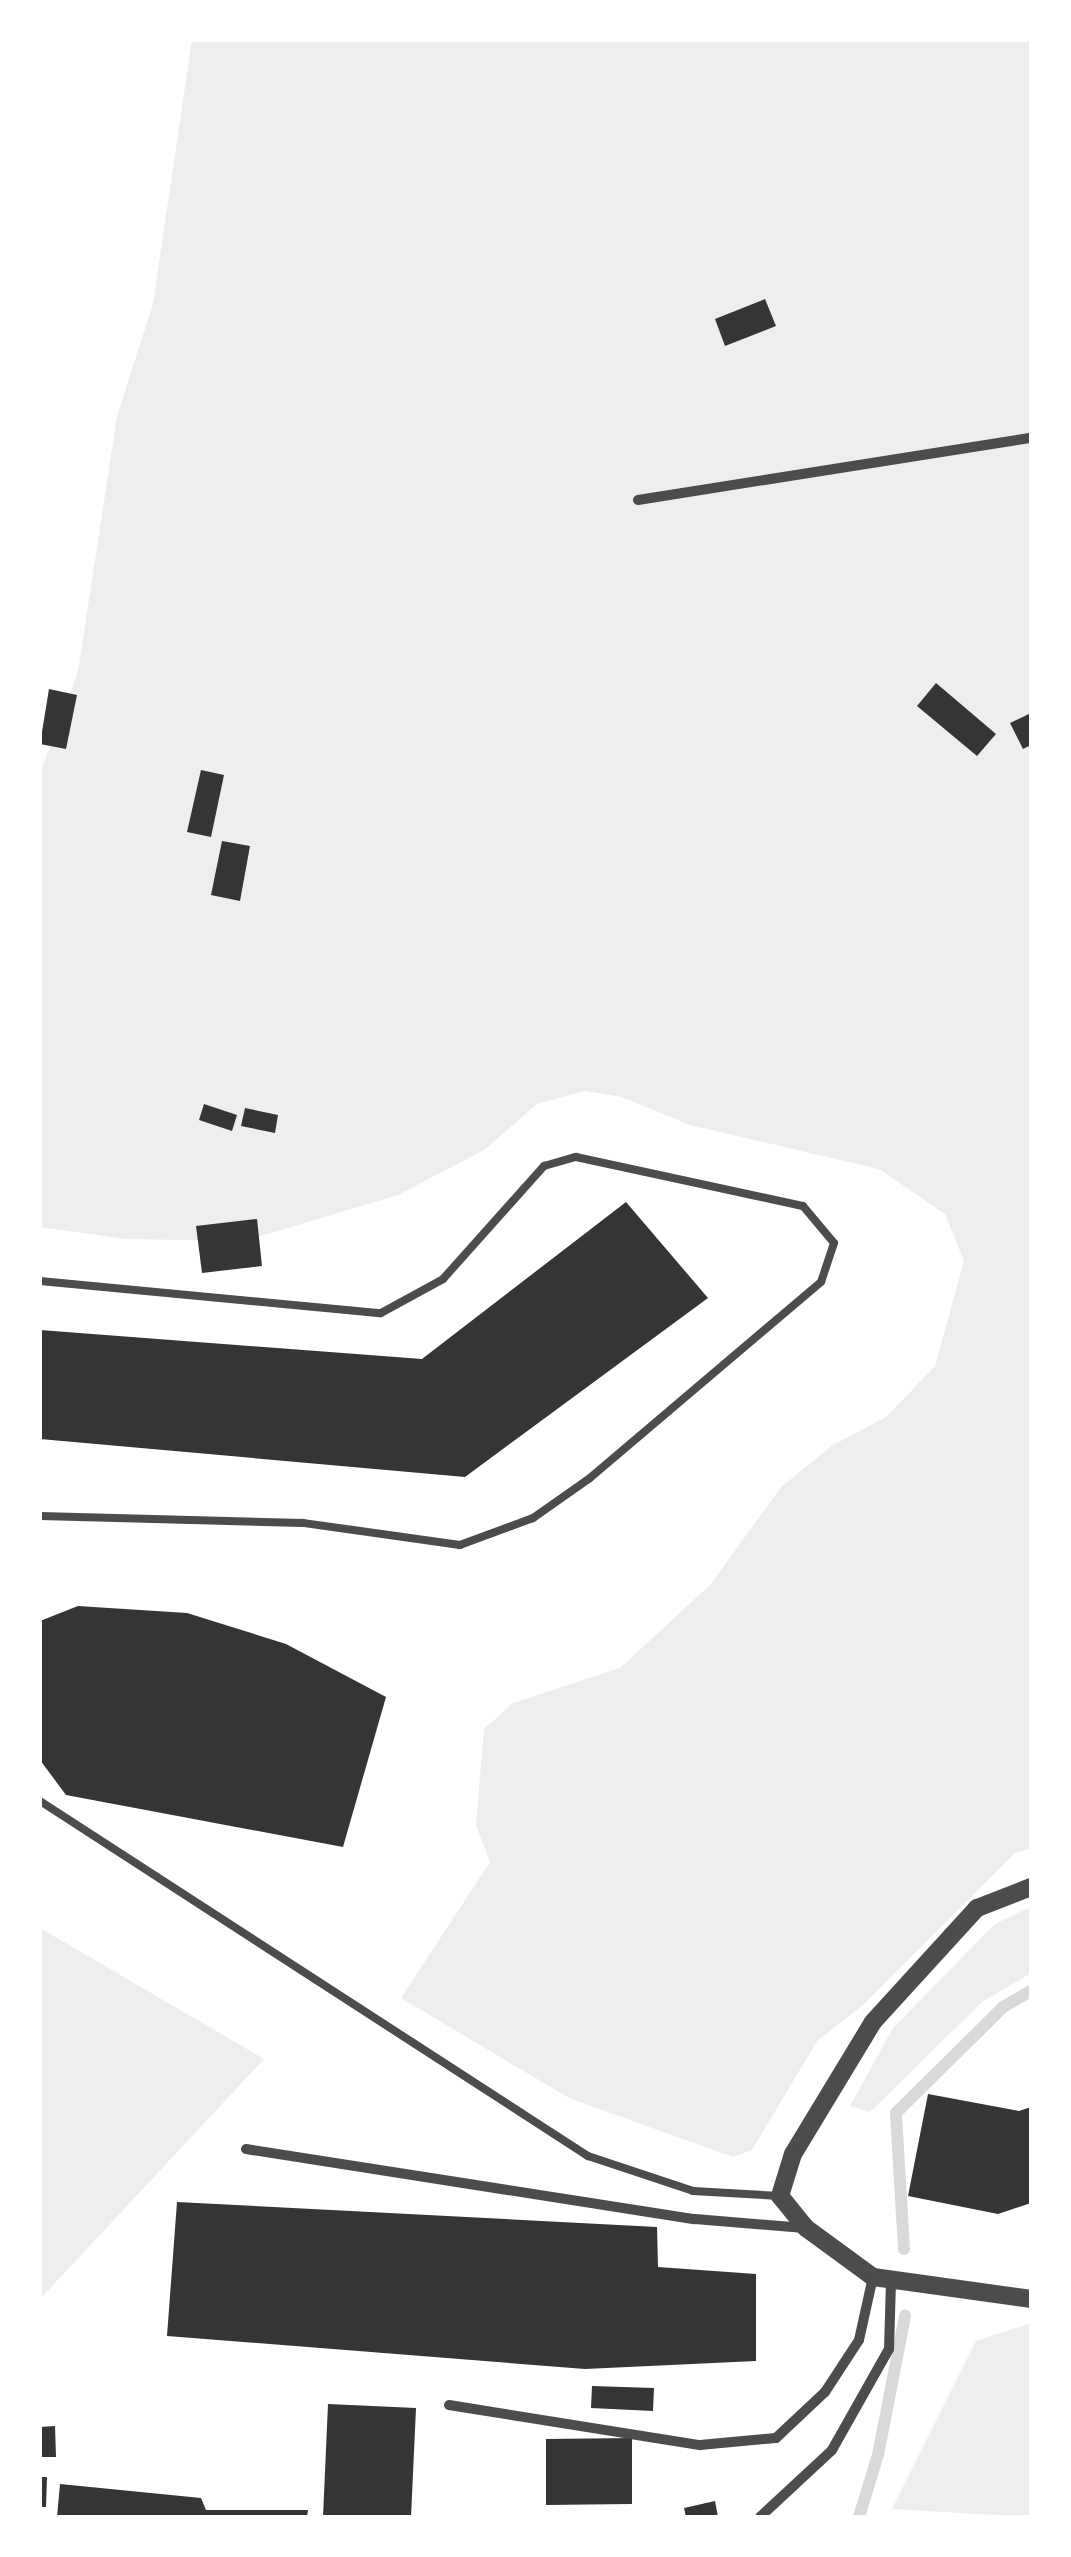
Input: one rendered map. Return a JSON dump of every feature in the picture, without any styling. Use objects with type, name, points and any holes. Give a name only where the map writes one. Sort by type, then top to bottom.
[{"type":"street","points":[[638,500],[1031,438]]},
{"type":"street","points":[[1031,1887],[977,1908],[873,2022],[793,2154],[780,2196],[806,2228],[882,2278],[1031,2299]]},
{"type":"street","points":[[246,2149],[695,2219],[806,2228]]},
{"type":"street","points":[[449,2405],[700,2445],[776,2438],[825,2392],[860,2340],[882,2278]]},
{"type":"street","points":[[760,2517],[832,2450],[888,2348],[882,2278]]},
{"type":"lane","points":[[40,1281],[382,1313],[444,1278],[544,1166],[576,1157],[803,1206],[834,1243],[821,1282],[590,1478],[533,1518],[460,1545],[304,1524],[40,1516]]},
{"type":"lane","points":[[40,1801],[588,2156],[693,2190],[780,2196]]},
{"type":"shaded area","points":[[192,40],[1031,40],[1031,1848],[1015,1853],[863,2005],[817,2041],[752,2150],[733,2157],[569,2098],[401,1998],[490,1862],[476,1825],[484,1729],[513,1703],[620,1668],[711,1584],[781,1487],[833,1445],[886,1417],[935,1366],[964,1261],[945,1214],[879,1169],[690,1125],[622,1097],[585,1091],[537,1104],[484,1150],[398,1195],[244,1241],[126,1239],[40,1227],[40,773],[78,672],[117,416],[153,304]]},
{"type":"shaded area","points":[[1031,1907],[1031,1973],[982,2002],[870,2112],[850,2106],[893,2028],[995,1924]]},
{"type":"shaded area","points":[[40,1928],[264,2059],[40,2299]]},
{"type":"shaded area","points":[[1031,2323],[1031,2517],[892,2509],[976,2341]]},
{"type":"building","points":[[765,299],[776,326],[725,346],[715,319]]},
{"type":"building","points":[[936,683],[996,734],[977,756],[917,706]]},
{"type":"building","points":[[49,689],[77,695],[66,749],[40,744]]},
{"type":"building","points":[[1031,713],[1031,745],[1023,749],[1010,723]]},
{"type":"building","points":[[201,770],[224,775],[211,837],[187,832]]},
{"type":"building","points":[[222,841],[250,846],[240,901],[211,895]]},
{"type":"building","points":[[204,1104],[237,1115],[232,1131],[199,1120]]},
{"type":"building","points":[[245,1108],[278,1115],[275,1133],[241,1126]]},
{"type":"building","points":[[626,1202],[708,1298],[465,1477],[40,1439],[40,1330],[422,1359]]},
{"type":"building","points":[[257,1219],[262,1266],[202,1273],[196,1226]]},
{"type":"building","points":[[78,1606],[187,1613],[286,1644],[386,1697],[343,1847],[66,1795],[40,1760],[40,1621]]},
{"type":"building","points":[[928,2094],[1019,2111],[1031,2107],[1031,2203],[998,2214],[908,2196]]},
{"type":"building","points":[[177,2202],[657,2227],[658,2267],[756,2274],[756,2361],[585,2369],[167,2336]]},
{"type":"building","points":[[592,2386],[654,2388],[653,2411],[591,2408]]},
{"type":"building","points":[[328,2404],[416,2408],[411,2517],[323,2517]]},
{"type":"building","points":[[55,2426],[56,2457],[40,2457],[40,2427]]},
{"type":"building","points":[[632,2438],[632,2504],[546,2505],[546,2439]]},
{"type":"building","points":[[40,2477],[47,2477],[46,2507],[40,2507]]},
{"type":"building","points":[[60,2484],[201,2498],[206,2510],[308,2510],[307,2517],[57,2517]]},
{"type":"building","points":[[715,2501],[718,2517],[686,2517],[684,2508]]},
{"type":"waterway","points":[[904,2249],[896,2113],[1003,2007],[1031,1991]]},
{"type":"waterway","points":[[859,2517],[878,2455],[905,2316]]}]
